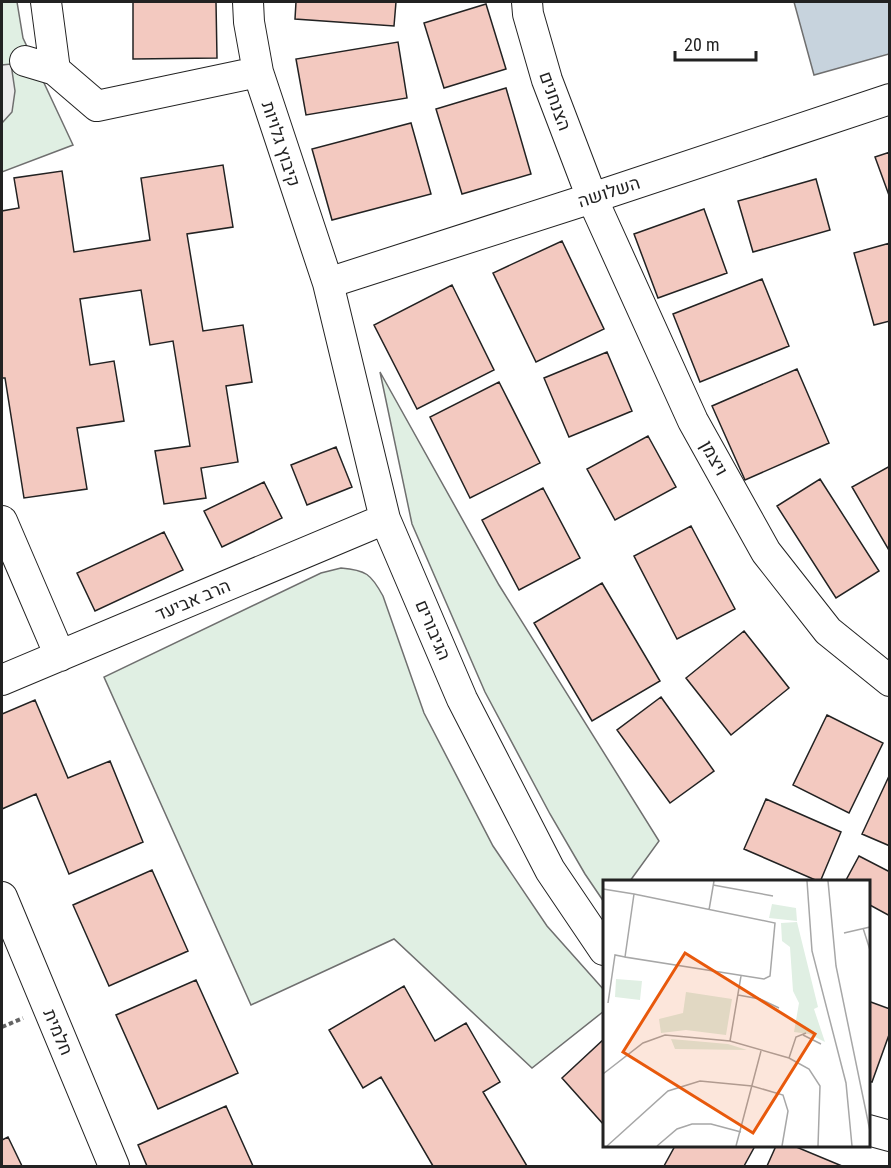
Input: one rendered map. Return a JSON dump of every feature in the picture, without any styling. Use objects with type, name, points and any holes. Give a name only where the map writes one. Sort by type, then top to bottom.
[{"type":"street","points":[[46,2],[55,70]]},
{"type":"street","name":"קיבוץ גלויות","points":[[248,2],[249,22],[258,72],[328,283]]},
{"type":"street","name":"הצנחנים","points":[[527,2],[528,14],[546,80],[592,198]]},
{"type":"street","points":[[25,61],[55,70],[97,106],[258,72]]},
{"type":"street","name":"השלושה","points":[[328,283],[890,99]]},
{"type":"street","name":"ויצמן","points":[[592,198],[693,421],[766,552],[828,631],[890,681]]},
{"type":"street","name":"הגיבורים","points":[[328,283],[385,519],[468,710],[550,870],[603,949]]},
{"type":"street","name":"הרב אביעד","points":[[2,680],[385,519]]},
{"type":"street","points":[[2,521],[60,656]]},
{"type":"street","name":"חלמית","points":[[2,897],[114,1167]]},
{"type":"street","points":[[870,1131],[890,1136]]},
{"type":"green space","points":[[2,2],[17,2],[23,38],[73,145],[2,172]]},
{"type":"green space","points":[[380,372],[499,585],[659,841],[631,880],[603,880],[603,901],[550,814],[485,692],[412,524]]},
{"type":"green space","points":[[341,568],[356,570],[371,578],[379,589],[424,713],[493,846],[547,926],[603,989],[603,1012],[532,1068],[394,939],[251,1005],[104,677],[321,573]]},
{"type":"shaded area","points":[[794,2],[889,2],[889,54],[814,75]]},
{"type":"shaded area","points":[[11,64],[15,91],[12,112],[2,123],[2,65]]},
{"type":"building","points":[[133,2],[216,2],[217,58],[133,59]]},
{"type":"building","points":[[296,2],[396,2],[394,26],[295,19]]},
{"type":"building","points":[[486,4],[506,69],[444,88],[424,23]]},
{"type":"building","points":[[398,42],[407,98],[306,115],[296,59]]},
{"type":"building","points":[[506,88],[531,174],[462,194],[436,109]]},
{"type":"building","points":[[411,123],[431,194],[332,220],[312,149]]},
{"type":"building","points":[[890,152],[890,198],[875,157]]},
{"type":"building","points":[[223,165],[233,227],[187,234],[203,331],[243,325],[252,382],[226,386],[238,462],[201,468],[206,498],[164,504],[155,451],[190,446],[173,341],[150,345],[141,290],[80,299],[90,365],[114,361],[124,421],[77,428],[87,489],[24,498],[5,378],[2,378],[2,211],[19,208],[14,178],[62,171],[74,252],[150,240],[141,178]]},
{"type":"building","points":[[816,179],[830,230],[753,252],[738,201]]},
{"type":"building","points":[[704,209],[727,273],[658,298],[634,234]]},
{"type":"building","points":[[562,241],[604,329],[536,362],[493,273]]},
{"type":"building","points":[[890,243],[890,321],[874,325],[854,253]]},
{"type":"building","points":[[762,279],[789,346],[700,382],[673,314]]},
{"type":"building","points":[[452,285],[494,370],[417,409],[374,325]]},
{"type":"building","points":[[607,352],[632,411],[569,437],[544,378]]},
{"type":"building","points":[[797,369],[829,443],[745,480],[712,406]]},
{"type":"building","points":[[499,382],[540,463],[470,498],[430,417]]},
{"type":"building","points":[[648,436],[676,487],[615,520],[587,469]]},
{"type":"building","points":[[336,447],[352,487],[307,505],[291,465]]},
{"type":"building","points":[[890,466],[890,552],[852,487]]},
{"type":"building","points":[[820,479],[879,571],[836,598],[777,506]]},
{"type":"building","points":[[264,482],[282,518],[222,547],[204,511]]},
{"type":"building","points":[[543,488],[580,558],[519,590],[482,520]]},
{"type":"building","points":[[691,526],[735,609],[677,639],[634,556]]},
{"type":"building","points":[[164,532],[183,570],[95,611],[77,573]]},
{"type":"building","points":[[602,583],[660,681],[592,721],[534,623]]},
{"type":"building","points":[[744,631],[789,688],[731,735],[686,678]]},
{"type":"building","points":[[661,697],[714,771],[670,803],[617,730]]},
{"type":"building","points":[[35,700],[68,778],[110,761],[143,842],[69,874],[36,794],[2,809],[2,714]]},
{"type":"building","points":[[827,715],[883,743],[849,813],[793,785]]},
{"type":"building","points":[[890,774],[890,846],[862,834]]},
{"type":"building","points":[[766,799],[841,832],[821,880],[815,880],[744,849]]},
{"type":"building","points":[[859,856],[890,872],[890,916],[870,905],[870,880],[846,880]]},
{"type":"building","points":[[152,870],[188,951],[109,986],[73,905]]},
{"type":"building","points":[[196,980],[238,1073],[158,1109],[116,1015]]},
{"type":"building","points":[[404,986],[435,1041],[466,1023],[500,1082],[483,1092],[527,1166],[433,1166],[381,1077],[363,1088],[329,1030]]},
{"type":"building","points":[[870,1002],[890,1009],[890,1032],[872,1082],[870,1082]]},
{"type":"building","points":[[603,1040],[603,1124],[562,1078]]},
{"type":"building","points":[[226,1106],[253,1166],[147,1166],[138,1145]]},
{"type":"building","points":[[8,1137],[22,1166],[2,1166],[2,1140]]},
{"type":"building","points":[[674,1147],[754,1147],[744,1166],[664,1166]]},
{"type":"building","points":[[776,1147],[796,1147],[842,1166],[767,1166]]}]
